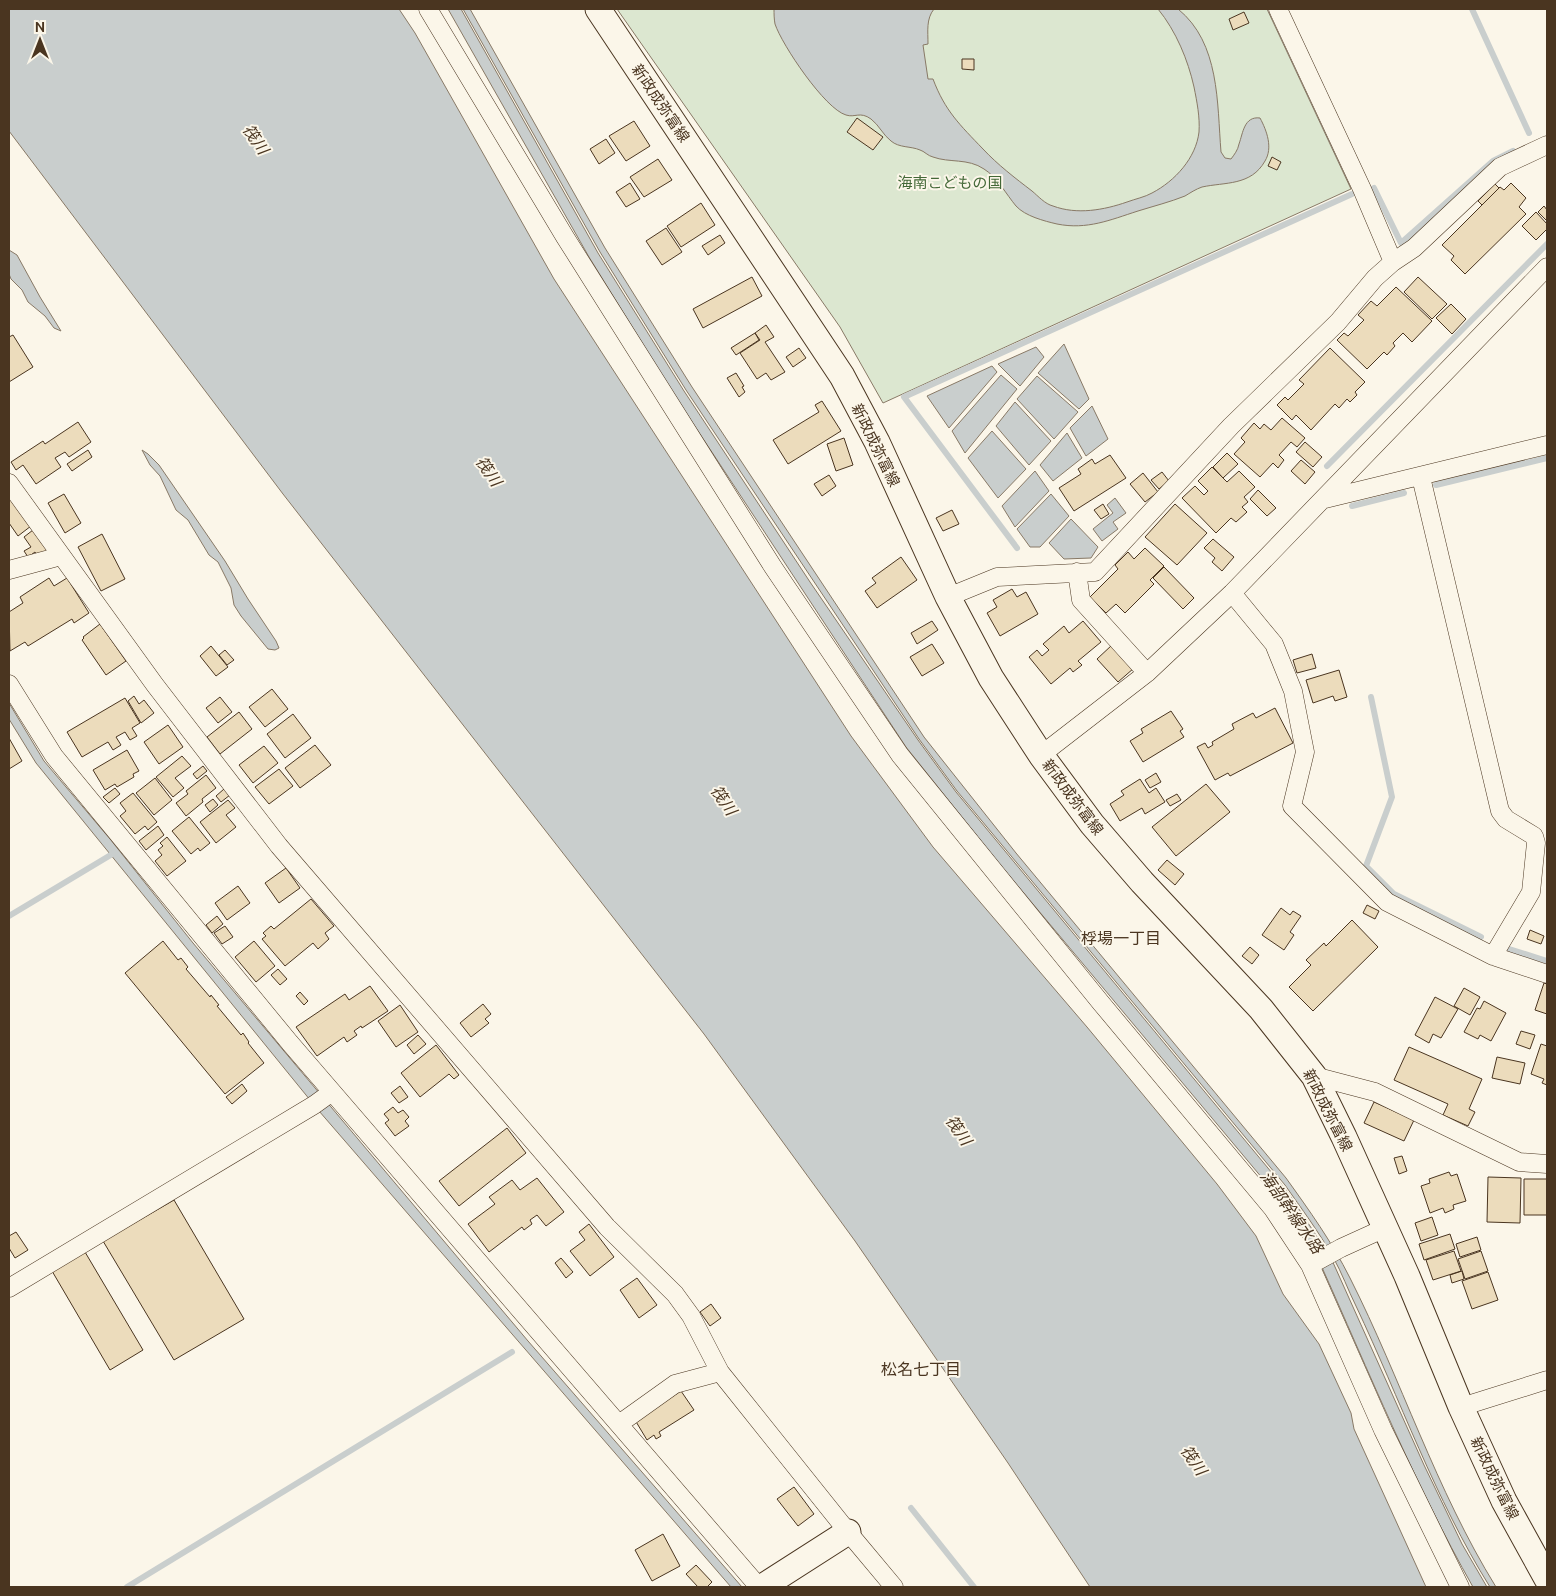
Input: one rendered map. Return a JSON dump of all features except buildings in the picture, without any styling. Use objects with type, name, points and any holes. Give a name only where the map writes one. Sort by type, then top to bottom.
[{"type":"main road","name":"新政成弥富線","points":[[598,9],[842,376],[877,442],[948,597],[991,678],[1041,754],[1092,824],[1142,882],[1261,1009],[1314,1076],[1385,1228],[1461,1407],[1504,1501],[1547,1579]]},
{"type":"main road","points":[[760,1587],[848,1532]]},
{"type":"street","points":[[428,9],[565,237],[768,559],[900,755],[1273,1209],[1312,1264],[1384,1430],[1460,1587]]},
{"type":"street","points":[[1278,9],[1362,189],[1393,262]]},
{"type":"street","points":[[948,597],[997,577],[1095,572],[1232,426],[1338,322],[1376,278],[1393,262],[1414,248],[1500,167],[1547,145]]},
{"type":"street","points":[[1041,754],[1147,673],[1232,593],[1325,499],[1547,267]]},
{"type":"street","points":[[1325,499],[1547,445]]},
{"type":"street","points":[[1421,477],[1500,811],[1506,819],[1534,836],[1536,843],[1531,892],[1493,956]]},
{"type":"street","points":[[9,483],[155,685],[279,846],[607,1227],[675,1294],[691,1316],[720,1372],[894,1587]]},
{"type":"street","points":[[9,570],[60,556]]},
{"type":"street","points":[[1077,572],[1080,600],[1147,673]]},
{"type":"street","points":[[1232,593],[1274,644],[1293,691],[1305,752],[1292,806],[1387,902],[1493,956],[1547,974]]},
{"type":"street","points":[[9,684],[54,756],[290,1044],[325,1098],[502,1292],[760,1587]]},
{"type":"street","points":[[1314,1076],[1376,1092],[1519,1162],[1547,1164]]},
{"type":"street","points":[[9,1288],[325,1098]]},
{"type":"street","points":[[1312,1264],[1341,1248],[1385,1228]]},
{"type":"street","points":[[619,1424],[675,1384],[720,1372]]},
{"type":"street","points":[[1461,1407],[1547,1380]]},
{"type":"green space","name":"海南こどもの国","points":[[617,9],[1267,9],[1351,189],[883,403],[840,327]]},
{"type":"water","name":"筏川","points":[[9,9],[399,9],[415,33],[554,279],[851,736],[933,847],[1087,1027],[1217,1184],[1256,1236],[1283,1294],[1319,1344],[1351,1413],[1354,1429],[1426,1587],[1090,1587],[1008,1463],[855,1241],[704,1034],[283,494],[9,131]]},
{"type":"water","name":"海部幹線水路","points":[[448,9],[461,9],[598,253],[684,391],[810,582],[918,740],[956,792],[1287,1191],[1331,1258],[1424,1465],[1462,1544],[1487,1587],[1473,1587],[1451,1548],[1393,1427],[1320,1263],[1268,1185],[997,861],[906,747],[673,393],[589,257]]},
{"type":"water","points":[[463,9],[470,9],[605,248],[692,387],[924,737],[1016,853],[1286,1178],[1320,1226],[1350,1278],[1455,1512],[1496,1587],[1490,1587],[1452,1519],[1339,1269],[1316,1229],[1285,1185],[957,791],[919,739],[686,390],[600,252]]},
{"type":"water","points":[[774,9],[934,9],[929,21],[928,44],[923,45],[928,79],[933,79],[954,117],[995,160],[1044,202],[1062,209],[1090,210],[1109,207],[1143,197],[1169,182],[1183,168],[1194,151],[1199,132],[1199,121],[1194,87],[1185,56],[1176,36],[1158,9],[1178,9],[1192,23],[1202,39],[1214,75],[1221,152],[1225,158],[1231,159],[1238,148],[1247,122],[1255,118],[1260,118],[1265,128],[1269,151],[1259,169],[1252,175],[1237,182],[1202,187],[1185,196],[1108,221],[1068,226],[1046,221],[1020,210],[993,176],[984,169],[972,163],[939,159],[922,151],[898,145],[888,139],[874,121],[861,115],[849,116],[837,110],[816,89],[786,46],[775,24]]},
{"type":"water","points":[[9,250],[17,255],[61,331],[54,328],[45,316],[28,302],[22,290],[11,279],[9,274]]},
{"type":"water","points":[[1064,344],[1089,399],[1079,409],[1038,373]]},
{"type":"water","points":[[1036,347],[1044,357],[1020,386],[998,364]]},
{"type":"water","points":[[992,366],[997,372],[949,428],[927,396]]},
{"type":"water","points":[[1001,375],[1017,389],[965,453],[952,431]]},
{"type":"water","points":[[1037,376],[1078,412],[1054,439],[1017,399]]},
{"type":"water","points":[[1015,402],[1051,441],[1029,465],[996,426]]},
{"type":"water","points":[[1092,406],[1108,439],[1086,456],[1070,428]]},
{"type":"water","points":[[992,431],[1026,469],[998,498],[968,458]]},
{"type":"water","points":[[1067,433],[1082,458],[1053,481],[1040,465]]},
{"type":"water","points":[[142,450],[159,465],[225,561],[279,648],[275,650],[268,649],[241,616],[234,605],[231,588],[218,562],[209,555],[188,520],[176,510],[160,476],[150,465]]},
{"type":"water","points":[[1035,471],[1049,491],[1015,527],[1002,506]]},
{"type":"water","points":[[1051,494],[1069,516],[1040,547],[1030,547],[1017,529]]},
{"type":"water","points":[[1115,498],[1126,513],[1113,522],[1118,529],[1102,541],[1093,529],[1113,513],[1107,505]]},
{"type":"water","points":[[1071,519],[1098,547],[1091,558],[1064,559],[1049,543]]},
{"type":"water","points":[[9,703],[44,761],[110,839],[193,943],[528,1341],[742,1587],[731,1587],[319,1111],[36,763],[9,719]]},
{"type":"waterway","points":[[1472,9],[1529,133]]},
{"type":"waterway","points":[[1374,188],[1401,243],[1493,161],[1513,151]]},
{"type":"waterway","points":[[1017,548],[904,397],[1352,194]]},
{"type":"waterway","points":[[1327,466],[1547,244]]},
{"type":"waterway","points":[[1436,485],[1547,458]]},
{"type":"waterway","points":[[1352,506],[1404,493]]},
{"type":"waterway","points":[[1371,697],[1392,797],[1366,866],[1394,894],[1481,937]]},
{"type":"waterway","points":[[9,916],[114,853]]},
{"type":"waterway","points":[[1506,948],[1547,961]]},
{"type":"waterway","points":[[127,1587],[512,1352]]},
{"type":"waterway","points":[[911,1508],[974,1587]]},
{"type":"district","name":"桴場一丁目","points":[[1121,938]]},
{"type":"district","name":"松名七丁目","points":[[921,1369]]}]
